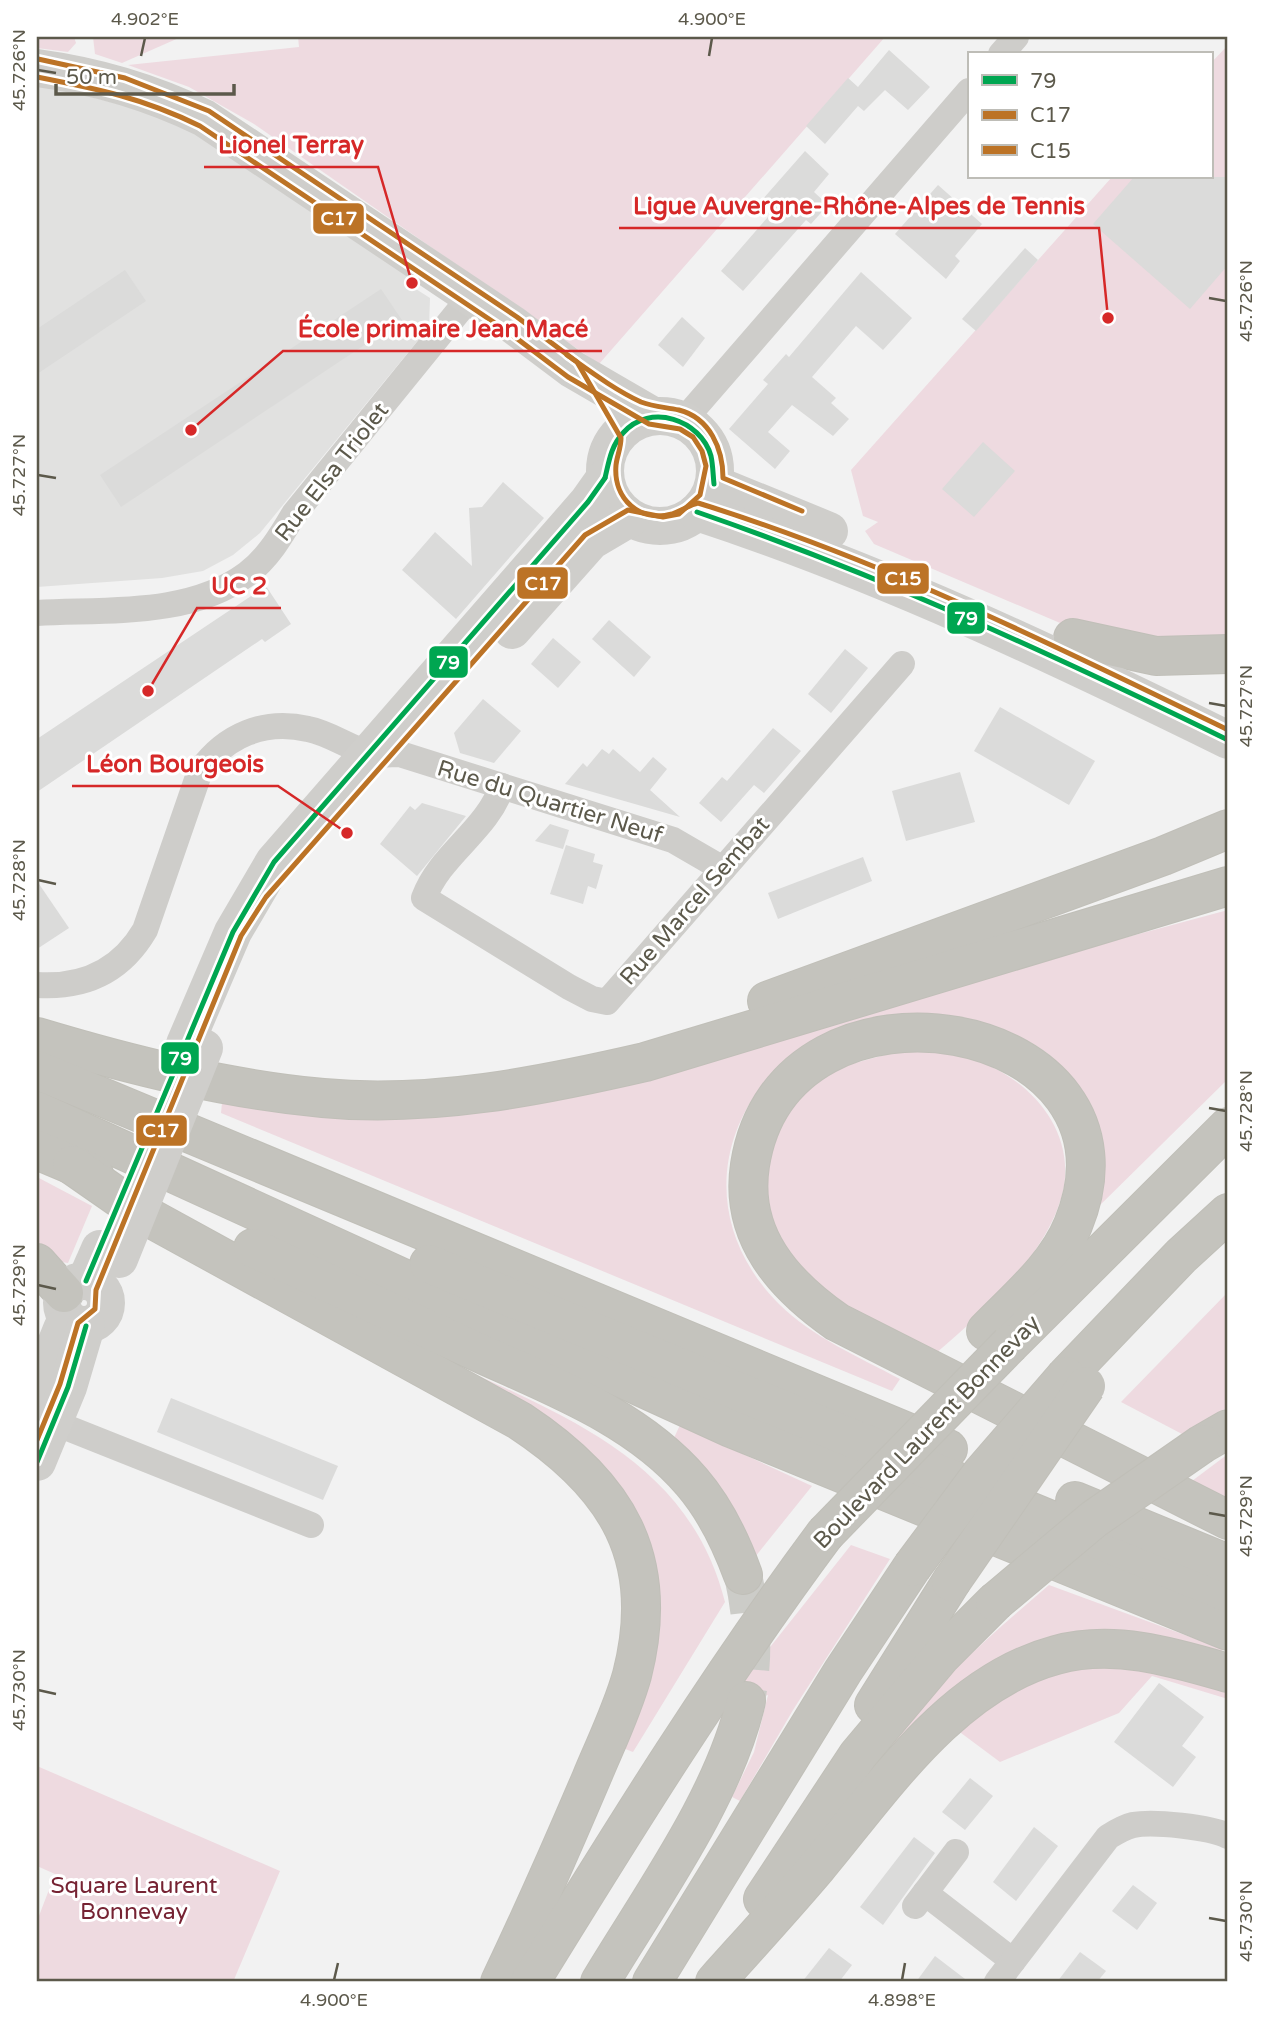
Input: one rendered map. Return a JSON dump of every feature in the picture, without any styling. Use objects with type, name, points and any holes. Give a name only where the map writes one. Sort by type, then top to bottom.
[{"type":"highway","points":[[1073,638],[1156,656],[1228,654]]},
{"type":"highway","points":[[230,1084],[424,1083],[566,1061],[643,1042],[743,1010],[1006,914],[1163,856],[1228,828]]},
{"type":"highway","points":[[37,1037],[128,1064],[230,1084],[323,1098],[374,1100],[491,1092],[570,1079],[645,1062],[1228,886]]},
{"type":"highway","points":[[998,1338],[1073,1227],[1084,1177],[1084,1153],[1079,1129],[1062,1094],[1041,1072],[1018,1056],[976,1040],[945,1034],[871,1037],[847,1044],[820,1057],[783,1090],[759,1127],[752,1153],[748,1196],[756,1230],[782,1277],[803,1298],[837,1322],[1228,1520]]},
{"type":"highway","points":[[37,1070],[1228,1564]]},
{"type":"highway","points":[[37,1099],[243,1191],[1228,1593]]},
{"type":"highway","points":[[37,1111],[731,1428],[1228,1631]]},
{"type":"highway","name":"Boulevard Laurent Bonnevay","points":[[530,1982],[666,1760],[821,1531],[998,1338],[1228,1127]]},
{"type":"highway","points":[[37,1150],[597,1409],[665,1456],[692,1482],[714,1511],[743,1575]]},
{"type":"highway","points":[[72,1165],[141,1213],[520,1421],[543,1436],[595,1483],[618,1514],[631,1542],[642,1608],[631,1677],[573,1821],[500,1982]]},
{"type":"highway","points":[[652,1982],[843,1671],[912,1567],[982,1474],[1076,1381],[1181,1256],[1228,1213]]},
{"type":"highway","points":[[37,1263],[89,1288]]},
{"type":"highway","points":[[707,1982],[781,1854],[1076,1381]]},
{"type":"highway","points":[[707,1982],[859,1755],[942,1655],[995,1602],[1094,1519],[1215,1436]]},
{"type":"highway","points":[[715,1982],[926,1741],[965,1703],[1000,1677],[1057,1654],[1109,1649],[1154,1654],[1228,1673]]},
{"type":"highway","points":[[600,1982],[721,1776],[737,1737],[746,1701]]},
{"type":"main road","points":[[37,68],[105,81],[159,96],[204,118],[471,296],[572,369],[699,431],[710,447],[715,465],[706,498],[682,522],[664,526],[646,525],[617,507],[605,478],[606,459],[613,441],[626,427],[668,418]]},
{"type":"main road","points":[[572,369],[613,441]]},
{"type":"main road","points":[[385,754],[605,478]]},
{"type":"main road","points":[[706,498],[1073,638],[1228,711]]},
{"type":"main road","points":[[706,498],[777,538],[1005,634],[1228,740]]},
{"type":"main road","points":[[37,1462],[42,1410],[89,1288],[195,1046],[233,932],[274,862],[385,754],[591,541],[630,517]]},
{"type":"street","points":[[1003,52],[1016,37]]},
{"type":"street","points":[[668,418],[968,92]]},
{"type":"street","name":"Rue Elsa Triolet","points":[[37,613],[140,607],[194,600],[248,573],[275,545],[294,514],[471,296]]},
{"type":"street","name":"Rue Marcel Sembat","points":[[502,786],[495,808],[430,881],[424,898],[472,930],[592,999],[607,1002],[902,664]]},
{"type":"street","name":"Rue du Quartier Neuf","points":[[37,985],[71,985],[86,980],[111,969],[133,951],[145,930],[200,771],[217,750],[237,736],[272,726],[309,729],[673,840],[723,869]]},
{"type":"street","points":[[42,1410],[312,1525]]},
{"type":"street","points":[[956,1852],[919,1900],[1005,1972],[1108,1838],[1119,1830],[1131,1825],[1153,1824],[1228,1836]]},
{"type":"shaded area","points":[[37,83],[160,115],[213,141],[409,273],[405,282],[430,298],[429,327],[260,533],[233,555],[203,571],[162,578],[37,587]]},
{"type":"green space","points":[[37,37],[74,37],[76,43],[68,52],[37,48]]},
{"type":"green space","points":[[93,37],[181,37],[122,63],[95,54]]},
{"type":"green space","points":[[298,37],[885,37],[599,364],[254,124],[189,87],[128,65],[299,47]]},
{"type":"green space","points":[[1228,45],[1228,648],[1086,634],[874,544],[865,531],[878,522],[863,516],[851,470],[1111,178],[1212,178],[1212,62]]},
{"type":"green space","points":[[1228,910],[1228,1079],[1091,1214],[1083,1129],[1076,1089],[1047,1053],[1022,1038],[994,1028],[947,1018],[916,1014],[895,1015],[843,1027],[799,1051],[764,1084],[740,1123],[727,1167],[729,1214],[746,1260],[779,1304],[806,1327],[836,1346],[900,1379],[892,1391],[221,1113],[222,1103],[377,1110],[934,989]]},
{"type":"green space","points":[[899,1051],[939,1052],[963,1056],[1002,1072],[1020,1084],[1048,1116],[1058,1134],[1064,1155],[1065,1177],[1062,1194],[1052,1222],[1038,1246],[1003,1290],[935,1354],[838,1305],[785,1256],[765,1197],[765,1164],[788,1109],[833,1069]]},
{"type":"green space","points":[[37,1177],[92,1206],[68,1263],[55,1261],[37,1245]]},
{"type":"green space","points":[[1228,1292],[1228,1407],[1182,1434],[1121,1402]]},
{"type":"green space","points":[[444,1360],[533,1401],[616,1449],[652,1478],[683,1512],[708,1553],[725,1602],[633,1752],[620,1747],[640,1541]]},
{"type":"green space","points":[[680,1425],[812,1486],[755,1557],[673,1440]]},
{"type":"green space","points":[[1228,1454],[1228,1498],[1192,1481]]},
{"type":"green space","points":[[851,1545],[890,1559],[793,1710],[740,1801],[732,1797],[754,1752],[768,1695],[731,1704],[729,1699]]},
{"type":"green space","points":[[1049,1585],[1223,1649],[1219,1656],[1052,1644],[829,1828],[888,1744],[944,1680]]},
{"type":"green space","points":[[1122,1662],[1228,1684],[1228,1699],[1152,1676],[1119,1713],[1000,1762],[957,1730],[985,1707],[1048,1675]]},
{"type":"green space","name":"Square Laurent Bonnevay","points":[[37,1766],[280,1871],[233,1982],[37,1982],[37,1921],[55,1874],[37,1866]]},
{"type":"building","points":[[889,50],[930,87],[908,110],[885,90],[864,111],[858,106],[825,144],[806,126],[848,78],[858,87]]},
{"type":"building","points":[[805,151],[829,174],[814,192],[828,205],[811,224],[806,220],[743,291],[721,271],[774,210],[762,200]]},
{"type":"building","points":[[1228,177],[1228,265],[1190,309],[1093,224],[1133,178]]},
{"type":"building","points":[[938,185],[982,224],[955,256],[960,261],[946,279],[895,234]]},
{"type":"building","points":[[1025,248],[1038,260],[976,331],[962,319]]},
{"type":"building","points":[[125,270],[146,301],[37,374],[37,329]]},
{"type":"building","points":[[861,272],[912,318],[883,350],[856,326],[812,377],[836,398],[831,403],[849,419],[833,436],[792,405],[768,432],[790,451],[775,469],[729,429],[768,384],[763,380],[786,354],[789,357]]},
{"type":"building","points":[[381,289],[402,320],[121,507],[100,475]]},
{"type":"building","points":[[682,317],[705,338],[683,367],[658,345]]},
{"type":"building","points":[[983,442],[1015,471],[974,517],[942,489]]},
{"type":"building","points":[[503,482],[544,518],[456,619],[402,570],[435,532],[472,566],[469,508],[482,507]]},
{"type":"building","points":[[266,586],[291,624],[265,642],[262,639],[37,792],[37,739]]},
{"type":"building","points":[[609,620],[651,657],[634,677],[592,639]]},
{"type":"building","points":[[553,638],[581,662],[558,688],[531,664]]},
{"type":"building","points":[[845,649],[868,668],[831,713],[808,694]]},
{"type":"building","points":[[483,699],[521,731],[494,763],[460,753],[454,733]]},
{"type":"building","points":[[1000,707],[1095,761],[1069,805],[974,751]]},
{"type":"building","points":[[773,728],[801,751],[764,793],[754,785],[721,822],[699,803],[722,777],[727,781]]},
{"type":"building","points":[[602,749],[609,754],[613,749],[640,772],[653,757],[667,769],[650,790],[680,817],[565,784],[583,763],[587,767]]},
{"type":"building","points":[[960,772],[975,822],[906,841],[892,791]]},
{"type":"building","points":[[422,803],[466,816],[417,876],[380,844],[410,806],[415,810]]},
{"type":"building","points":[[550,824],[569,830],[563,849],[535,841]]},
{"type":"building","points":[[566,845],[595,854],[593,862],[603,865],[596,889],[588,886],[583,904],[550,894]]},
{"type":"building","points":[[863,857],[872,881],[778,919],[768,893]]},
{"type":"building","points":[[37,881],[69,928],[37,949]]},
{"type":"building","points":[[171,1398],[338,1466],[323,1500],[157,1432]]},
{"type":"building","points":[[1159,1683],[1204,1717],[1182,1746],[1196,1757],[1173,1787],[1114,1742]]},
{"type":"building","points":[[970,1778],[993,1796],[965,1830],[942,1812]]},
{"type":"building","points":[[1034,1827],[1058,1846],[1016,1901],[993,1882]]},
{"type":"building","points":[[914,1837],[935,1853],[883,1925],[860,1907]]},
{"type":"building","points":[[1133,1885],[1157,1903],[1137,1930],[1112,1911]]},
{"type":"building","points":[[829,1948],[852,1965],[839,1982],[802,1982]]},
{"type":"building","points":[[1080,1952],[1106,1971],[1097,1982],[1057,1982]]},
{"type":"building","points":[[935,1956],[969,1982],[916,1982]]},
{"type":"tunnel","points":[[743,1575],[751,1638],[746,1701]]},
{"type":"transit line","name":"C15","points":[[38,59],[125,78],[209,111],[517,317],[577,362],[621,438],[616,477],[624,498],[639,511],[660,516],[698,503],[767,526],[967,606],[1228,730]]},
{"type":"transit line","name":"C17","points":[[37,77],[120,96],[159,108],[200,126],[507,331],[568,377],[649,424],[680,429],[693,437],[702,451],[706,466],[700,495],[679,514],[663,517],[628,510],[585,535],[266,897],[241,936],[96,1290],[95,1309],[78,1323],[60,1384],[37,1440]]},
{"type":"transit line","name":"C15","points":[[567,355],[641,402],[690,414],[707,427],[713,436],[720,456],[723,478],[802,511]]},
{"type":"transit line","name":"79","points":[[605,478],[613,448],[623,433],[647,418],[660,417],[673,419],[697,433],[711,456],[714,484]]},
{"type":"transit line","name":"79","points":[[86,1281],[233,932],[274,862],[588,502],[605,478]]},
{"type":"transit line","name":"79","points":[[697,512],[900,589],[1097,677],[1228,740]]},
{"type":"transit line","name":"79","points":[[37,1462],[68,1387],[86,1326]]},
{"type":"place","name":"Lionel Terray","points":[[412,283]]},
{"type":"place","name":"Ligue Auvergne-Rhône-Alpes de Tennis","points":[[1108,318]]},
{"type":"place","name":"École primaire Jean Macé","points":[[191,430]]},
{"type":"place","name":"UC 2","points":[[148,691]]},
{"type":"place","name":"Léon Bourgeois","points":[[347,833]]}]
